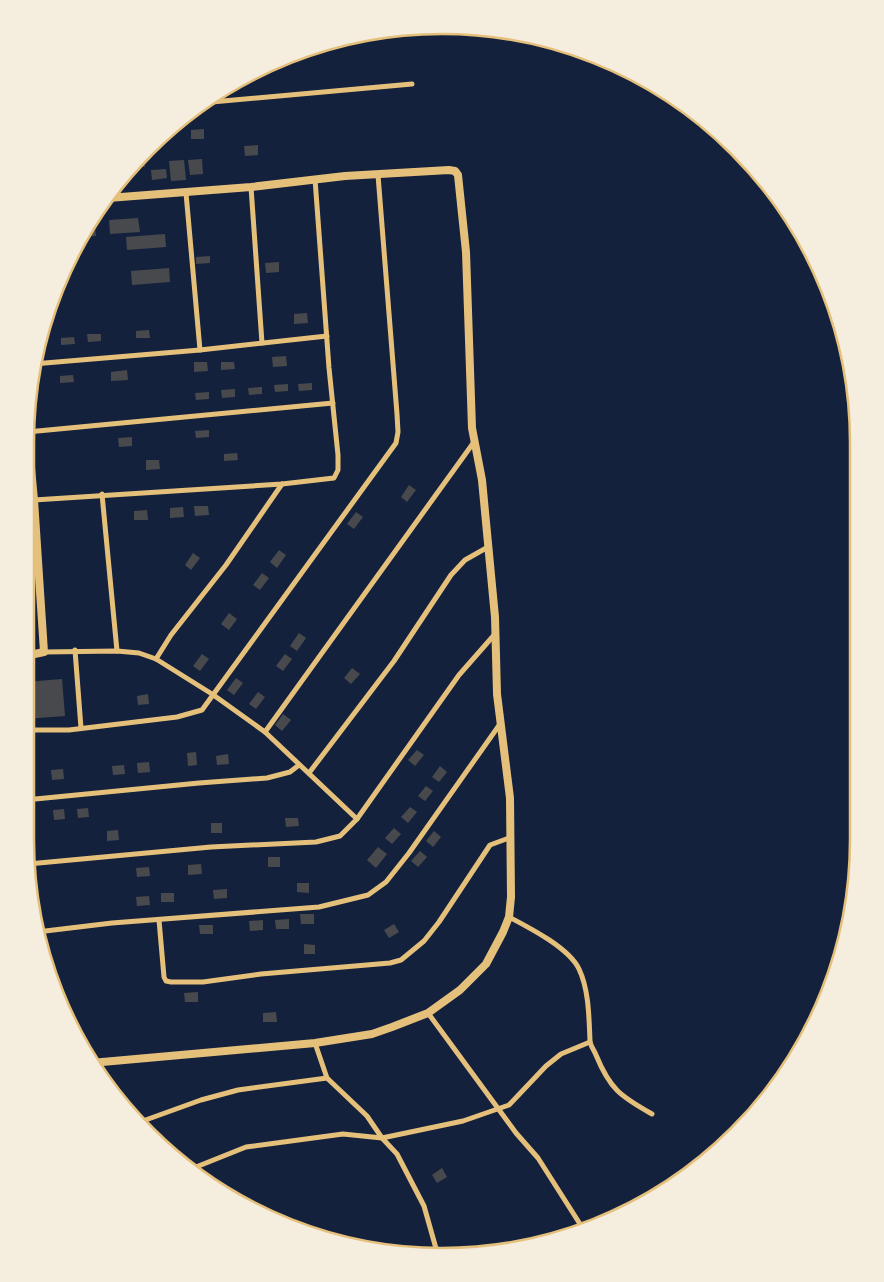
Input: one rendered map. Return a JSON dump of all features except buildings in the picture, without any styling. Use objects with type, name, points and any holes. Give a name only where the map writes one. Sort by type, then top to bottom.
[{"type":"street","points":[[217,102],[412,84]]},
{"type":"street","points":[[100,1062],[315,1043],[372,1034],[428,1013],[460,990],[486,964],[509,917],[512,878],[509,838],[510,798],[500,724],[495,634],[482,480],[474,442],[466,252],[458,175],[454,171],[449,170],[315,179],[251,187],[213,188],[186,193],[115,198]]},
{"type":"street","points":[[34,730],[81,728],[198,713],[396,443],[398,414],[378,175]]},
{"type":"street","points":[[44,652],[34,500],[102,494],[282,484],[334,478],[338,470],[338,455],[315,179]]},
{"type":"street","points":[[251,187],[262,343]]},
{"type":"street","points":[[186,193],[200,350]]},
{"type":"street","points":[[42,363],[200,350],[327,336]]},
{"type":"street","points":[[35,427],[333,403]]},
{"type":"street","points":[[265,732],[474,442]]},
{"type":"street","points":[[156,659],[282,484]]},
{"type":"street","points":[[102,494],[117,651]]},
{"type":"street","points":[[308,774],[394,661],[452,575],[464,560],[488,547]]},
{"type":"street","points":[[34,551],[38,551]]},
{"type":"street","points":[[35,863],[211,848],[316,842],[340,836],[357,819],[459,675],[495,634]]},
{"type":"street","points":[[75,650],[81,728]]},
{"type":"street","points":[[34,654],[75,650],[117,651],[156,659],[212,694],[265,732],[357,819]]},
{"type":"street","points":[[45,931],[319,907],[368,895],[386,882],[409,853],[500,724]]},
{"type":"street","points":[[34,799],[267,778],[285,774],[299,765]]},
{"type":"street","points":[[159,920],[164,977],[166,981],[171,982],[203,982],[261,974],[390,963],[410,955],[424,941],[471,875],[483,852],[490,845],[509,838]]},
{"type":"street","points":[[509,917],[544,937],[579,968],[591,1029],[590,1042],[600,1068],[616,1091],[652,1114]]},
{"type":"street","points":[[428,1013],[497,1109],[538,1158],[580,1224]]},
{"type":"street","points":[[197,1167],[246,1147],[343,1134],[382,1138],[463,1121],[509,1105],[546,1066],[561,1054],[590,1042]]},
{"type":"street","points":[[315,1043],[327,1078],[367,1116],[382,1138],[397,1154],[424,1206],[436,1248]]},
{"type":"street","points":[[145,1120],[201,1100],[230,1092],[327,1078]]}]
